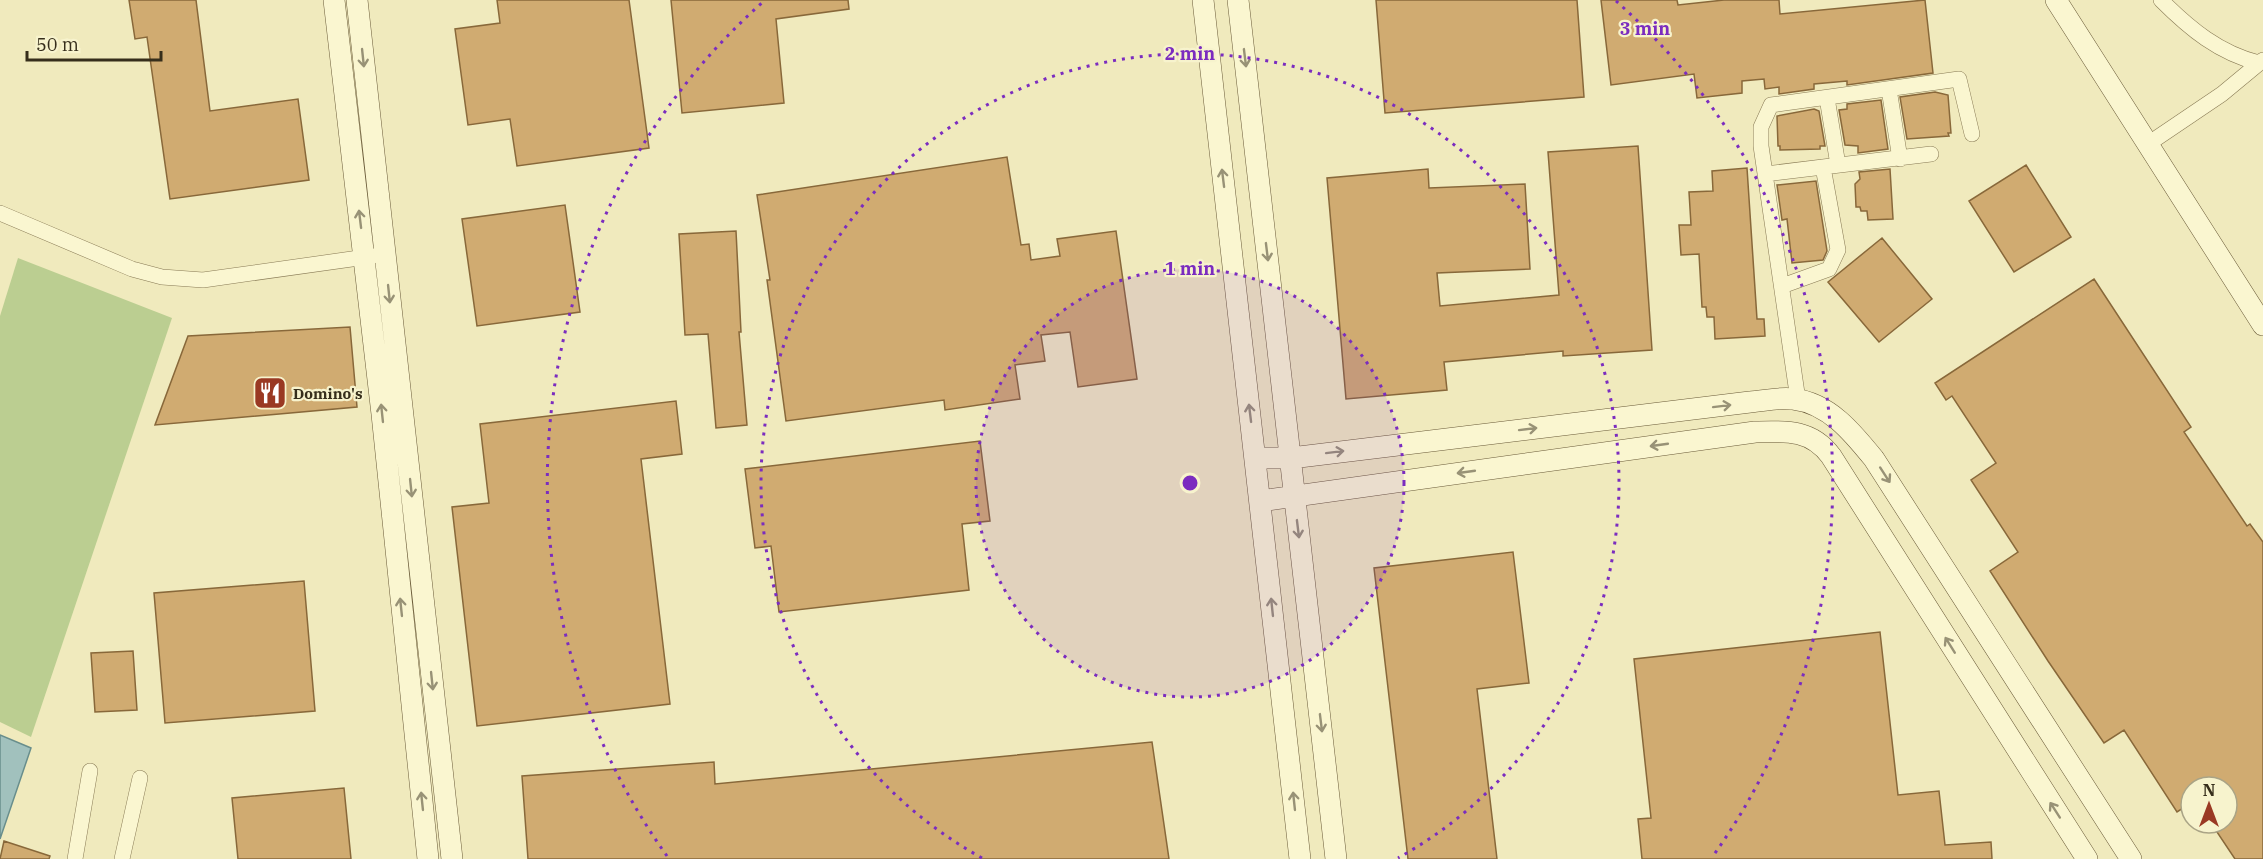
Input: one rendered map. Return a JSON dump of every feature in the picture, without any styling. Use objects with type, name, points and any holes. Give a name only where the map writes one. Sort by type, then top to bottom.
[{"type":"street","points":[[333,0],[375,256],[452,859]]},
{"type":"street","points":[[357,0],[375,256],[428,859]]},
{"type":"street","points":[[1203,0],[1300,859]]},
{"type":"street","points":[[1238,0],[1336,859]]},
{"type":"street","points":[[2056,0],[2263,325]]},
{"type":"street","points":[[2161,0],[2211,43],[2234,57],[2261,61]]},
{"type":"street","points":[[2148,144],[2222,94],[2261,61]]},
{"type":"street","points":[[1806,435],[1806,402],[1782,286],[1765,174],[1761,127],[1771,105],[1959,79],[1972,134]]},
{"type":"street","points":[[1889,89],[1900,159]]},
{"type":"street","points":[[1782,286],[1829,269],[1838,250],[1827,98]]},
{"type":"street","points":[[1765,174],[1931,154]]},
{"type":"street","points":[[0,213],[132,268],[162,277],[203,280],[375,256]]},
{"type":"street","points":[[1255,458],[1291,458],[1750,402],[1791,398],[1806,402],[1850,430],[1874,459],[2131,859]]},
{"type":"street","points":[[1260,501],[1755,432],[1788,431],[1806,435],[1822,444],[1831,456],[2087,859]]},
{"type":"street","points":[[75,859],[90,771]]},
{"type":"street","points":[[122,859],[140,778]]},
{"type":"green space","points":[[18,258],[172,318],[31,737],[0,722],[0,316]]},
{"type":"water","points":[[0,735],[31,748],[0,839]]},
{"type":"building","points":[[129,0],[196,0],[210,111],[298,99],[309,180],[170,199],[147,37],[135,39]]},
{"type":"building","points":[[497,0],[629,0],[649,148],[517,166],[510,119],[468,125],[455,29],[500,23]]},
{"type":"building","points":[[671,0],[848,0],[849,9],[776,19],[784,103],[682,113]]},
{"type":"building","points":[[1376,0],[1577,0],[1584,97],[1385,113]]},
{"type":"building","points":[[1601,0],[1677,0],[1678,5],[1724,0],[1779,0],[1780,14],[1925,0],[1933,73],[1847,85],[1847,81],[1814,84],[1814,89],[1779,94],[1779,87],[1765,89],[1764,79],[1742,81],[1742,93],[1697,98],[1694,74],[1611,85]]},
{"type":"building","points":[[1935,92],[1948,95],[1951,133],[1948,133],[1949,136],[1907,139],[1900,97]]},
{"type":"building","points":[[1881,100],[1888,149],[1858,153],[1858,146],[1845,145],[1839,110],[1847,109],[1847,104]]},
{"type":"building","points":[[1814,109],[1819,111],[1825,146],[1820,146],[1820,149],[1780,150],[1777,116]]},
{"type":"building","points":[[1638,146],[1652,350],[1563,356],[1563,351],[1444,362],[1447,390],[1346,399],[1327,178],[1428,169],[1429,188],[1525,184],[1530,269],[1437,273],[1440,306],[1559,295],[1548,152]]},
{"type":"building","points":[[1007,157],[1021,245],[1029,244],[1031,260],[1060,256],[1057,239],[1116,231],[1137,379],[1078,387],[1070,332],[1041,335],[1045,361],[1015,365],[1020,399],[945,410],[944,400],[786,421],[767,280],[770,280],[757,195]]},
{"type":"building","points":[[2026,165],[2071,237],[2014,272],[1969,201]]},
{"type":"building","points":[[1747,168],[1757,319],[1764,319],[1765,336],[1715,339],[1714,317],[1707,317],[1706,307],[1702,307],[1699,254],[1681,255],[1679,225],[1691,225],[1689,192],[1713,191],[1712,171]]},
{"type":"building","points":[[1890,169],[1893,219],[1868,220],[1867,211],[1861,211],[1860,207],[1856,207],[1855,184],[1860,179],[1859,172]]},
{"type":"building","points":[[1816,181],[1827,251],[1823,260],[1792,263],[1787,219],[1782,220],[1777,185]]},
{"type":"building","points":[[565,205],[580,312],[477,326],[462,219]]},
{"type":"building","points":[[736,231],[741,332],[739,332],[747,425],[716,428],[708,334],[685,335],[679,234]]},
{"type":"building","points":[[1882,238],[1932,299],[1879,342],[1828,282]]},
{"type":"building","points":[[2094,279],[2191,427],[2184,432],[2247,526],[2250,524],[2263,542],[2263,859],[2235,859],[2219,835],[2239,835],[2239,775],[2179,775],[2179,811],[2177,812],[2124,730],[2104,743],[1990,571],[2018,552],[1971,480],[1996,463],[1952,396],[1946,400],[1935,383]]},
{"type":"building","points":[[350,327],[357,407],[155,425],[188,336]]},
{"type":"building","points":[[676,401],[682,454],[641,459],[670,704],[477,726],[452,507],[489,503],[480,424]]},
{"type":"building","points":[[980,441],[990,521],[962,524],[969,590],[779,612],[771,546],[755,548],[745,469]]},
{"type":"building","points":[[1513,552],[1529,683],[1477,689],[1497,859],[1408,859],[1374,568]]},
{"type":"building","points":[[304,581],[315,711],[165,723],[154,593]]},
{"type":"building","points":[[1880,632],[1898,795],[1939,791],[1945,845],[1991,842],[1992,859],[1642,859],[1638,819],[1651,818],[1634,659]]},
{"type":"building","points":[[133,651],[137,710],[95,712],[91,653]]},
{"type":"building","points":[[1152,742],[1169,859],[528,859],[522,776],[714,762],[715,784]]},
{"type":"building","points":[[344,788],[351,859],[238,859],[232,798]]},
{"type":"building","points":[[4,841],[50,856],[49,859],[0,859]]},
{"type":"place","name":"Domino's","points":[[270,393]]}]
